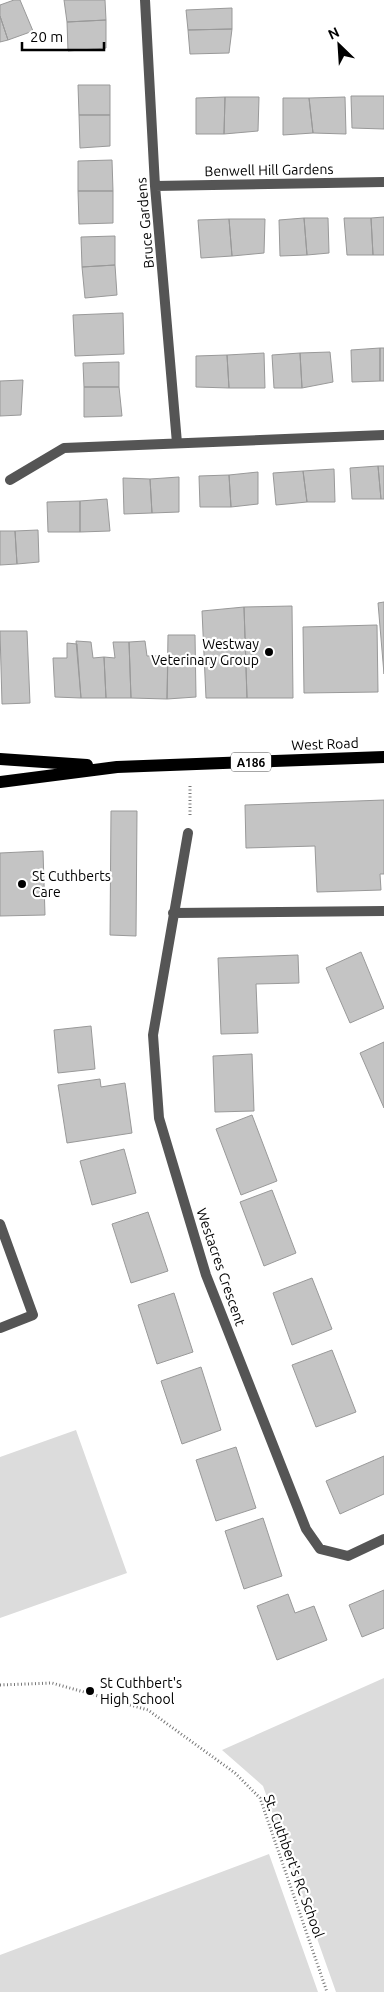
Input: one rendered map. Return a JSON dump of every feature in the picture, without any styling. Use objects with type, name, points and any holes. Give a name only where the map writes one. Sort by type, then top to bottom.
[{"type":"main road","name":"West Road","points":[[0,782],[117,767],[384,757]]},
{"type":"main road","name":"West Road","points":[[0,759],[117,767]]},
{"type":"street","name":"Bruce Gardens","points":[[145,0],[155,186],[177,443]]},
{"type":"street","name":"Benwell Hill Gardens","points":[[155,186],[384,182]]},
{"type":"street","points":[[10,480],[64,448],[384,435]]},
{"type":"street","name":"Westacres Crescent","points":[[188,833],[173,913],[154,1035],[159,1118],[206,1275],[311,1536],[320,1549],[348,1556],[384,1539]]},
{"type":"street","points":[[173,913],[384,911]]},
{"type":"street","points":[[0,1224],[33,1315],[0,1328]]},
{"type":"path","points":[[188,833],[191,801],[189,764]]},
{"type":"path","name":"St. Cuthbert's RC School","points":[[0,1685],[52,1683],[148,1710],[235,1773],[260,1798],[327,1992]]},
{"type":"shaded area","points":[[76,1430],[127,1573],[0,1618],[0,1457]]},
{"type":"shaded area","points":[[384,1678],[384,1992],[336,1992],[263,1786],[222,1750]]},
{"type":"shaded area","points":[[269,1854],[318,1992],[0,1992],[0,1955]]},
{"type":"building","points":[[20,0],[33,31],[8,40],[0,16],[0,5]]},
{"type":"building","points":[[64,0],[105,0],[106,20],[67,22]]},
{"type":"building","points":[[232,8],[232,29],[188,30],[186,10]]},
{"type":"building","points":[[0,16],[8,40],[0,42]]},
{"type":"building","points":[[106,20],[106,48],[68,51],[67,22]]},
{"type":"building","points":[[232,29],[229,53],[190,54],[188,30]]},
{"type":"building","points":[[78,85],[110,85],[110,115],[79,115]]},
{"type":"building","points":[[351,96],[384,96],[384,129],[352,128]]},
{"type":"building","points":[[225,97],[224,134],[196,134],[196,98]]},
{"type":"building","points":[[225,97],[259,97],[258,131],[224,134]]},
{"type":"building","points":[[345,97],[346,134],[313,133],[309,98]]},
{"type":"building","points":[[283,98],[309,98],[313,133],[283,135]]},
{"type":"building","points":[[79,115],[110,115],[110,146],[80,148]]},
{"type":"building","points":[[112,160],[113,191],[78,191],[78,161]]},
{"type":"building","points":[[78,191],[113,191],[113,223],[79,224]]},
{"type":"building","points":[[384,217],[384,255],[373,255],[371,218]]},
{"type":"building","points":[[304,218],[307,255],[280,256],[279,220]]},
{"type":"building","points":[[304,218],[328,218],[329,253],[307,255]]},
{"type":"building","points":[[344,218],[371,218],[373,255],[347,255]]},
{"type":"building","points":[[229,219],[232,256],[201,258],[198,220]]},
{"type":"building","points":[[229,219],[265,219],[264,253],[232,256]]},
{"type":"building","points":[[115,236],[115,265],[82,267],[81,237]]},
{"type":"building","points":[[115,265],[117,295],[85,298],[82,267]]},
{"type":"building","points":[[123,313],[124,354],[75,356],[73,315]]},
{"type":"building","points":[[380,348],[380,381],[352,382],[351,350]]},
{"type":"building","points":[[380,348],[384,348],[384,381],[380,381]]},
{"type":"building","points":[[330,352],[333,382],[302,388],[300,353]]},
{"type":"building","points":[[264,353],[265,388],[229,388],[227,355]]},
{"type":"building","points":[[300,353],[302,388],[274,388],[272,355]]},
{"type":"building","points":[[227,355],[229,388],[196,387],[196,356]]},
{"type":"building","points":[[119,362],[119,387],[84,387],[83,363]]},
{"type":"building","points":[[23,380],[21,415],[0,416],[0,381]]},
{"type":"building","points":[[84,387],[119,387],[122,416],[84,417]]},
{"type":"building","points":[[378,466],[381,499],[352,499],[350,468]]},
{"type":"building","points":[[378,466],[384,466],[384,499],[381,499]]},
{"type":"building","points":[[334,469],[335,502],[307,502],[303,471]]},
{"type":"building","points":[[303,471],[307,502],[276,505],[273,473]]},
{"type":"building","points":[[258,472],[258,504],[231,507],[229,475]]},
{"type":"building","points":[[229,475],[231,507],[200,507],[199,476]]},
{"type":"building","points":[[179,477],[179,512],[152,513],[150,479]]},
{"type":"building","points":[[123,478],[150,479],[152,513],[124,514]]},
{"type":"building","points":[[107,499],[110,531],[80,532],[80,501]]},
{"type":"building","points":[[80,501],[80,532],[48,532],[47,502]]},
{"type":"building","points":[[38,530],[39,562],[17,564],[15,531]]},
{"type":"building","points":[[0,531],[15,531],[17,564],[0,565]]},
{"type":"building","points":[[384,602],[384,674],[378,603]]},
{"type":"building","name":"Westway Veterinary Group","points":[[292,606],[293,698],[247,698],[244,607]]},
{"type":"building","points":[[244,607],[247,698],[206,698],[202,611]]},
{"type":"building","points":[[377,625],[378,692],[304,693],[303,627]]},
{"type":"building","points":[[0,631],[27,631],[30,703],[2,704]]},
{"type":"building","points":[[168,635],[195,635],[196,697],[167,699]]},
{"type":"building","points":[[76,641],[91,642],[93,658],[104,657],[106,698],[81,698]]},
{"type":"building","points":[[145,641],[147,656],[168,656],[167,699],[131,698],[129,642]]},
{"type":"building","points":[[113,642],[129,642],[131,698],[106,698],[104,657],[115,658]]},
{"type":"building","points":[[67,643],[77,644],[81,698],[55,697],[53,658],[67,658]]},
{"type":"building","points":[[384,800],[384,874],[380,874],[381,890],[317,892],[315,846],[246,848],[245,805]]},
{"type":"building","points":[[111,811],[137,811],[136,936],[110,935]]},
{"type":"building","name":"St Cuthberts Care","points":[[43,851],[45,915],[0,916],[0,853]]},
{"type":"building","points":[[361,952],[384,1008],[350,1023],[326,968]]},
{"type":"building","points":[[298,955],[299,983],[256,984],[258,1033],[221,1034],[218,958]]},
{"type":"building","points":[[91,1026],[95,1069],[58,1073],[54,1030]]},
{"type":"building","points":[[384,1042],[384,1108],[360,1053]]},
{"type":"building","points":[[252,1054],[254,1111],[215,1112],[213,1056]]},
{"type":"building","points":[[100,1079],[101,1087],[125,1083],[132,1133],[67,1143],[58,1085]]},
{"type":"building","points":[[252,1115],[277,1181],[241,1195],[216,1129]]},
{"type":"building","points":[[124,1149],[136,1193],[92,1205],[80,1161]]},
{"type":"building","points":[[272,1190],[296,1253],[264,1266],[240,1202]]},
{"type":"building","points":[[148,1212],[168,1271],[131,1283],[112,1224]]},
{"type":"building","points":[[312,1278],[332,1329],[292,1345],[273,1293]]},
{"type":"building","points":[[174,1293],[193,1352],[157,1364],[138,1305]]},
{"type":"building","points":[[332,1350],[356,1412],[316,1427],[292,1365]]},
{"type":"building","points":[[201,1367],[221,1430],[182,1444],[161,1381]]},
{"type":"building","points":[[236,1447],[256,1508],[216,1521],[196,1460]]},
{"type":"building","points":[[384,1456],[384,1494],[340,1514],[326,1481]]},
{"type":"building","points":[[263,1518],[282,1576],[244,1589],[225,1531]]},
{"type":"building","points":[[384,1590],[384,1628],[362,1637],[349,1605]]},
{"type":"building","points":[[288,1594],[295,1613],[314,1606],[327,1640],[277,1660],[257,1606]]},
{"type":"place","name":"Westway Veterinary Group","points":[[269,652]]},
{"type":"place","name":"St Cuthberts Care","points":[[22,884]]},
{"type":"place","name":"St Cuthbert's High School","points":[[90,1691]]}]
